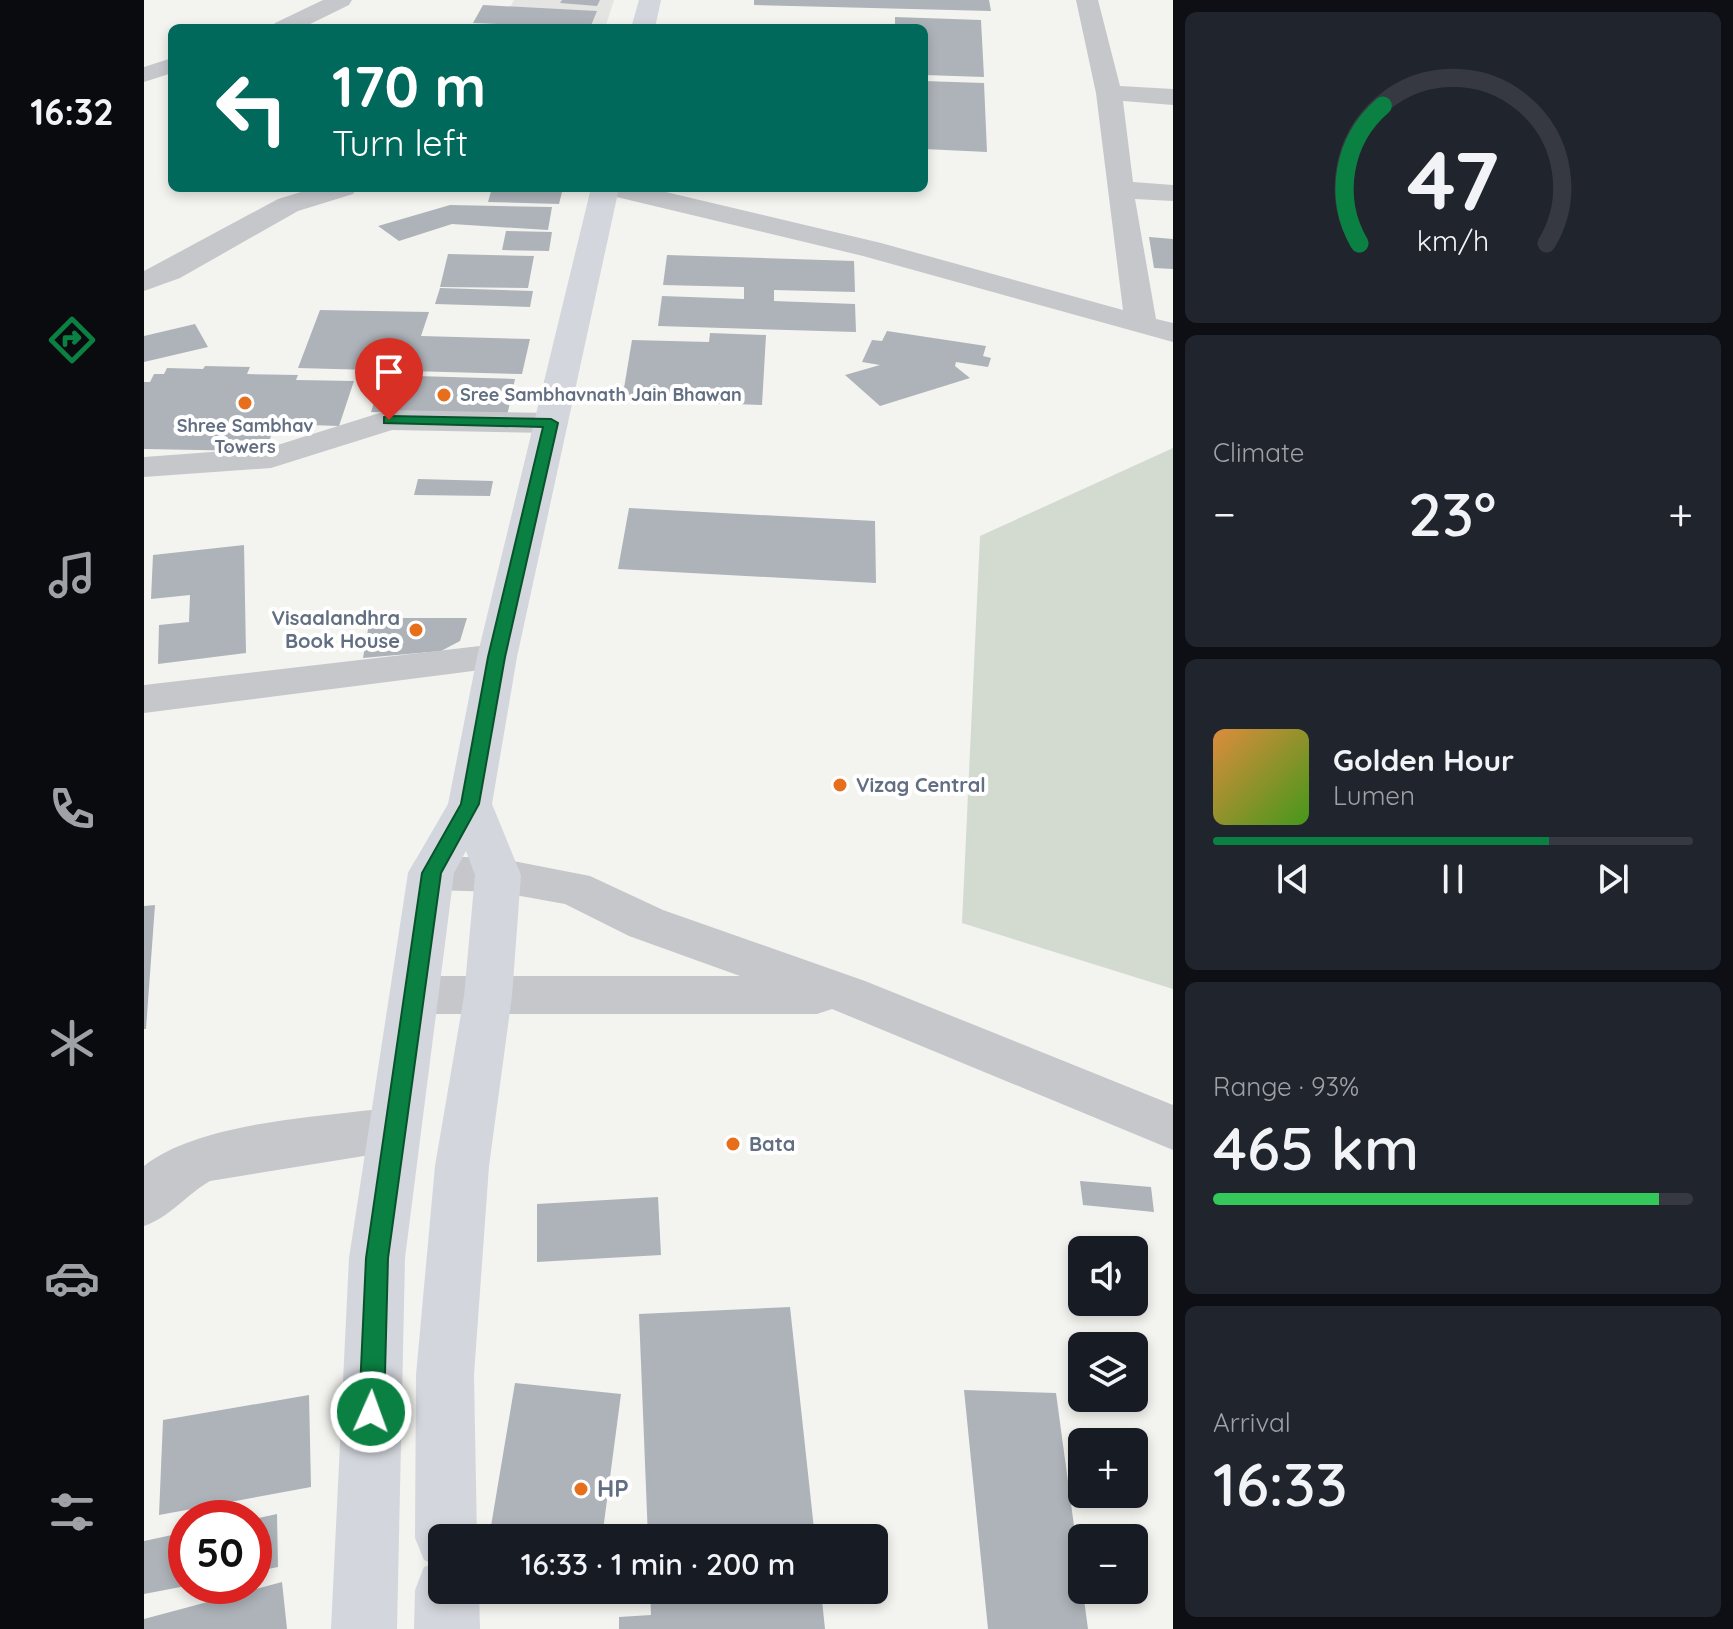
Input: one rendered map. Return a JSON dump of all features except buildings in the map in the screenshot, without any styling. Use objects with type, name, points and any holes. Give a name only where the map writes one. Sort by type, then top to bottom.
[{"type":"main road","points":[[644,24],[650,0]]},
{"type":"main road","points":[[364,1629],[377,1258],[431,873],[470,804],[497,657],[604,192]]},
{"type":"main road","points":[[446,1524],[445,1375],[462,1166],[488,996],[498,875],[470,804]]},
{"type":"main road","points":[[447,1604],[447,1629]]},
{"type":"street","points":[[291,24],[341,0]]},
{"type":"street","points":[[1087,0],[1109,93],[1120,190],[1141,323]]},
{"type":"street","points":[[144,75],[168,66]]},
{"type":"street","points":[[1109,93],[1173,97]]},
{"type":"street","points":[[1120,190],[1173,193]]},
{"type":"street","points":[[144,282],[169,272],[288,205],[330,192]]},
{"type":"street","points":[[631,192],[871,249],[1173,333]]},
{"type":"street","points":[[144,467],[271,458],[389,420],[551,423]]},
{"type":"street","points":[[144,699],[497,657]]},
{"type":"street","points":[[431,873],[498,875],[574,888],[646,923],[848,995],[1173,1128]]},
{"type":"street","points":[[414,995],[848,995]]},
{"type":"street","points":[[144,1202],[165,1180],[196,1161],[228,1153],[395,1129]]},
{"type":"shaded area","points":[[514,0],[614,0],[606,24],[502,24]]},
{"type":"shaded area","points":[[1173,448],[1173,989],[962,923],[980,536]]},
{"type":"place","name":"Sree Sambhavnath Jain Bhawan","points":[[444,395]]},
{"type":"place","name":"Shree Sambhav Towers","points":[[245,403]]},
{"type":"place","name":"Visaalandhra Book House","points":[[416,630]]},
{"type":"place","name":"Vizag Central","points":[[840,785]]},
{"type":"place","name":"Bata","points":[[733,1144]]},
{"type":"place","name":"HP","points":[[581,1489]]},
{"type":"route","points":[[371,1412],[377,1258],[431,873],[470,804],[497,657],[551,423],[389,420]]}]
